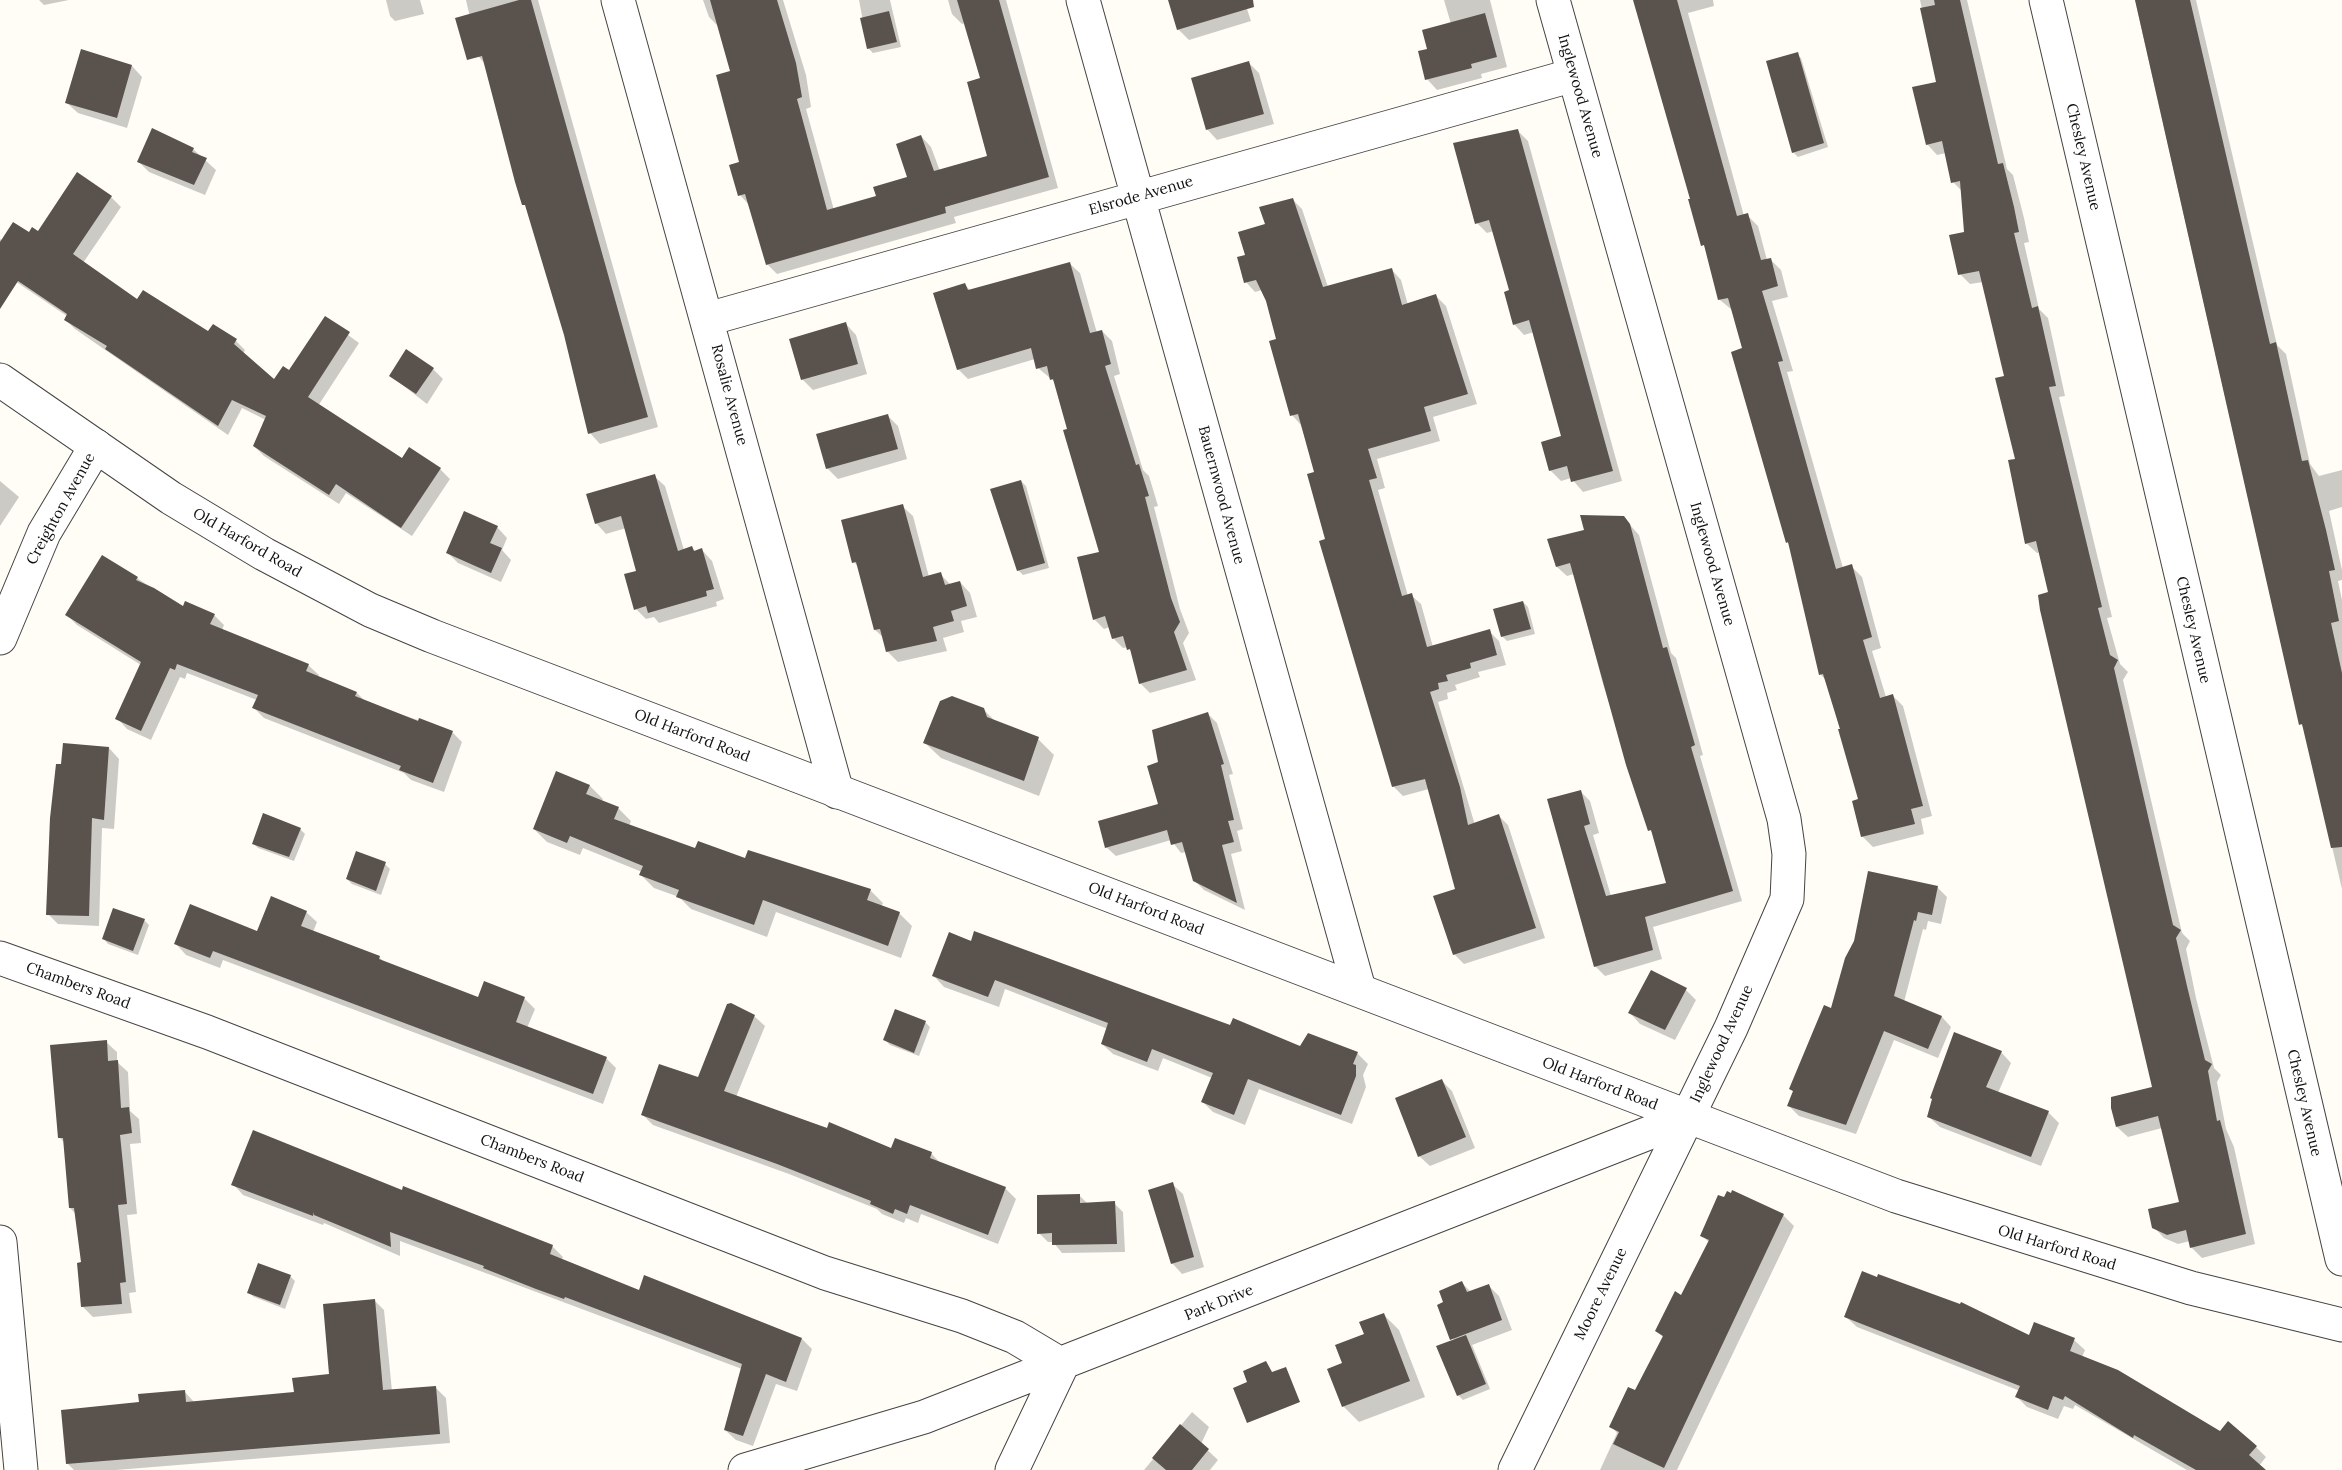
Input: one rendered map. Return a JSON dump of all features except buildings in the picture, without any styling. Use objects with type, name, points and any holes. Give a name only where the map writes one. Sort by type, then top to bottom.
[{"type":"street","name":"Rosalie Avenue","points":[[618,0],[837,792]]},
{"type":"street","name":"Bauernwood Avenue","points":[[1083,0],[1359,990]]},
{"type":"street","name":"Inglewood Avenue","points":[[1553,0],[1781,807],[1790,854],[1787,899],[1731,1028],[1687,1118]]},
{"type":"street","name":"Chesley Avenue","points":[[2046,0],[2342,1259]]},
{"type":"street","name":"Elsrode Avenue","points":[[708,319],[1574,75]]},
{"type":"street","name":"Old Harford Road","points":[[0,380],[223,530],[370,610],[837,792],[1896,1196],[1986,1226],[2191,1288],[2342,1325]]},
{"type":"street","name":"Creighton Avenue","points":[[0,638],[45,533],[96,446]]},
{"type":"street","name":"Chambers Road","points":[[0,958],[207,1032],[825,1273],[973,1320],[1015,1337],[1062,1365]]},
{"type":"street","name":"Park Drive","points":[[745,1470],[924,1417],[1062,1365],[1687,1118]]},
{"type":"street","name":"Moore Avenue","points":[[1515,1470],[1687,1118]]},
{"type":"street","points":[[0,1242],[21,1470]]},
{"type":"street","points":[[1012,1470],[1062,1365]]}]
